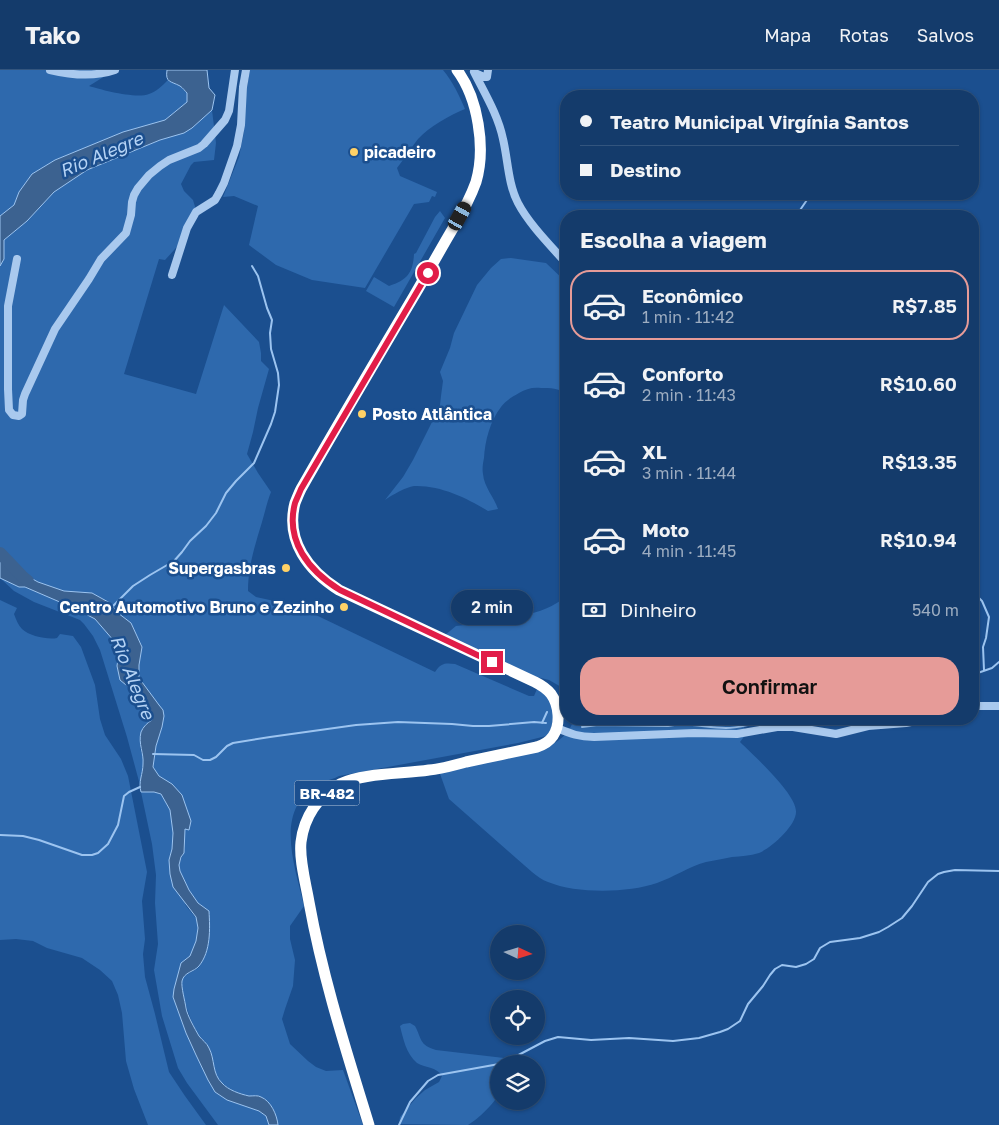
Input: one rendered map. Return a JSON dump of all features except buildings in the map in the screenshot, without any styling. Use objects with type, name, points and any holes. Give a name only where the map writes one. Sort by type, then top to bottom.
[{"type":"highway","points":[[457,70],[471,96],[478,126],[480,145],[476,182],[469,200],[428,273],[301,489],[295,504],[293,520],[295,537],[300,551],[308,564],[319,576],[340,590],[535,682],[546,689],[552,695],[556,704],[558,714],[557,728]]},
{"type":"highway","name":"BR-482","points":[[369,1125],[332,1006],[316,941],[302,865],[301,844],[307,819],[316,805],[330,790],[352,779],[431,770],[537,747],[546,744],[553,737],[557,728]]},
{"type":"street","points":[[50,70],[67,74],[90,74],[115,70]]},
{"type":"street","points":[[17,259],[8,306],[8,389],[9,410],[13,415],[19,416],[22,414],[23,400],[55,329],[101,259],[126,233],[134,194],[149,175],[160,166],[169,160],[199,148],[219,128],[229,111],[235,70]]},
{"type":"street","points":[[172,275],[187,228],[196,212],[214,200],[224,183],[237,146],[241,125],[242,93],[246,70]]},
{"type":"street","points":[[472,71],[481,77],[487,77],[488,70]]},
{"type":"street","points":[[472,71],[500,125],[513,192],[517,202],[534,226],[560,256]]},
{"type":"street","points":[[979,706],[999,706]]},
{"type":"street","points":[[557,728],[573,735],[594,738],[694,733],[737,734],[777,727],[793,727],[836,734],[868,726],[881,725]]},
{"type":"shaded area","points":[[0,70],[111,70],[89,86],[119,93],[143,95],[154,92],[168,80],[180,86],[187,93],[187,102],[165,120],[123,132],[55,160],[32,174],[19,192],[14,205],[0,216]]},
{"type":"shaded area","points":[[250,70],[443,70],[456,89],[465,109],[428,130],[418,139],[397,168],[400,176],[437,192],[435,197],[432,196],[429,202],[414,204],[365,288],[312,280],[276,265],[249,245],[258,206],[234,196],[223,197],[239,157],[244,132],[245,104]]},
{"type":"shaded area","points":[[212,110],[216,143],[214,160],[194,162],[181,184],[184,191],[193,200],[196,210],[185,238],[165,260],[159,259],[124,374],[196,394],[224,305],[259,342],[261,361],[269,369],[247,454],[271,492],[252,556],[248,591],[256,597],[297,606],[435,672],[444,664],[455,664],[529,696],[534,696],[537,689],[556,702],[550,735],[518,743],[339,776],[321,783],[306,794],[296,807],[292,822],[291,839],[296,873],[304,906],[290,926],[290,939],[295,960],[293,986],[282,1019],[290,1044],[308,1061],[326,1071],[343,1070],[363,1125],[278,1125],[273,1109],[265,1099],[235,1091],[219,1079],[209,1048],[199,1036],[190,1018],[183,992],[183,978],[199,967],[206,954],[209,911],[198,903],[180,871],[179,865],[185,848],[185,829],[153,767],[156,746],[162,727],[159,705],[139,678],[142,646],[131,623],[118,613],[110,603],[92,593],[64,591],[38,582],[13,568],[0,550],[0,266],[4,259],[4,240],[27,221],[54,192],[87,170],[192,128]]},
{"type":"shaded area","points":[[440,211],[445,218],[394,307],[366,291],[374,277],[389,286],[408,275],[414,254]]},
{"type":"shaded area","points":[[511,258],[546,263],[560,276],[560,391],[554,389],[529,389],[509,399],[497,413],[487,438],[483,470],[485,483],[498,509],[488,511],[453,493],[424,486],[407,488],[385,500],[403,477],[413,460],[440,405],[443,381],[440,372],[454,333],[477,285],[501,259]]},
{"type":"shaded area","points":[[0,578],[95,618],[114,641],[119,652],[117,666],[126,685],[130,687],[152,716],[152,720],[145,725],[140,748],[143,766],[140,785],[100,650],[93,636],[80,620],[34,602],[14,591]]},
{"type":"shaded area","points":[[0,600],[17,608],[14,614],[19,626],[25,631],[39,637],[57,638],[60,634],[73,636],[81,647],[95,685],[100,719],[105,735],[121,759],[128,776],[147,872],[142,901],[145,977],[169,1072],[206,1125],[148,1125],[134,1089],[126,1061],[122,1013],[118,995],[112,981],[100,970],[82,958],[47,948],[33,941],[0,940]]},
{"type":"shaded area","points":[[560,601],[560,686],[549,680],[524,674],[445,635],[456,626],[465,625],[479,607],[494,605],[518,613],[529,614]]},
{"type":"shaded area","points":[[571,725],[743,725],[746,734],[740,742],[782,785],[794,804],[795,818],[782,836],[759,853],[706,862],[657,883],[632,889],[602,891],[573,889],[546,881],[532,872],[449,799],[439,771],[551,745],[565,735]]},
{"type":"shaded area","points":[[141,792],[161,794],[170,810],[173,833],[169,860],[186,906],[196,918],[198,928],[196,941],[190,956],[181,964],[173,997],[186,1033],[215,1092],[227,1100],[259,1111],[266,1116],[269,1125],[218,1125],[178,1068],[162,1016],[154,970],[158,944],[155,903],[156,875],[152,844]]},
{"type":"shaded area","points":[[410,1023],[415,1026],[424,1044],[436,1050],[490,1056],[490,1106],[468,1125],[399,1124],[400,1117],[416,1098],[439,1082],[442,1076],[434,1069],[417,1063],[410,1055],[400,1026]]},
{"type":"water","points":[[167,70],[207,70],[209,88],[215,95],[212,110],[184,133],[160,140],[87,170],[54,192],[27,221],[4,240],[4,259],[0,266],[0,216],[14,205],[19,192],[32,174],[55,160],[123,132],[165,120],[187,102],[187,93],[168,79]]},
{"type":"water","points":[[0,550],[13,568],[38,582],[64,591],[92,593],[110,603],[118,613],[131,623],[142,647],[139,678],[163,710],[164,716],[153,767],[159,776],[172,784],[182,795],[191,821],[189,830],[185,829],[184,853],[179,865],[180,871],[198,903],[209,911],[208,947],[206,954],[199,966],[187,974],[182,981],[187,1011],[199,1036],[209,1048],[219,1079],[227,1088],[249,1096],[258,1096],[265,1099],[273,1109],[278,1125],[269,1125],[266,1116],[259,1111],[227,1100],[215,1092],[186,1033],[173,997],[181,963],[190,956],[196,941],[198,928],[196,917],[173,887],[169,860],[173,833],[170,810],[161,794],[141,792],[143,760],[140,736],[143,728],[152,720],[152,716],[146,706],[134,695],[130,687],[120,680],[117,666],[119,652],[114,641],[95,619],[76,609],[0,578]]},
{"type":"waterway","points":[[800,210],[807,200]]},
{"type":"waterway","points":[[111,608],[133,586],[174,561],[190,541],[206,526],[216,513],[226,493],[254,463],[271,424],[275,412],[279,385],[278,373],[271,349],[270,333],[272,320],[258,276],[252,266]]},
{"type":"waterway","name":"Rio Alegre","points":[[0,553],[28,581]]},
{"type":"waterway","points":[[979,598],[989,617],[983,647],[984,670]]},
{"type":"waterway","points":[[979,673],[992,668],[999,662]]},
{"type":"waterway","points":[[542,723],[547,712]]},
{"type":"waterway","points":[[153,754],[194,755],[203,760],[210,760],[233,743],[356,725],[398,722],[473,726],[546,723]]},
{"type":"waterway","points":[[582,727],[598,725]]},
{"type":"waterway","points":[[598,725],[683,725]]},
{"type":"waterway","points":[[683,725],[726,728],[750,725]]},
{"type":"waterway","points":[[0,835],[23,836],[82,855],[98,853],[108,844],[118,825],[124,796],[140,787]]},
{"type":"waterway","points":[[518,1055],[545,1041],[558,1037],[591,1040],[629,1038],[673,1041],[699,1038],[728,1029],[740,1021],[748,1004],[775,969],[782,965],[796,967],[806,964],[814,959],[820,948],[830,942],[860,938],[888,927],[902,918],[928,882],[938,874],[955,870],[999,871]]},
{"type":"waterway","points":[[399,1125],[410,1102],[428,1081],[438,1075],[490,1066]]},
{"type":"place","name":"picadeiro","points":[[354,152]]},
{"type":"place","name":"Posto Atlântica","points":[[362,414]]},
{"type":"place","name":"Supergasbras","points":[[286,568]]},
{"type":"place","name":"Centro Automotivo Bruno e Zezinho","points":[[344,607]]},
{"type":"route","points":[[428,273],[301,489],[295,504],[293,520],[295,537],[300,551],[308,564],[330,584],[492,662]]}]
